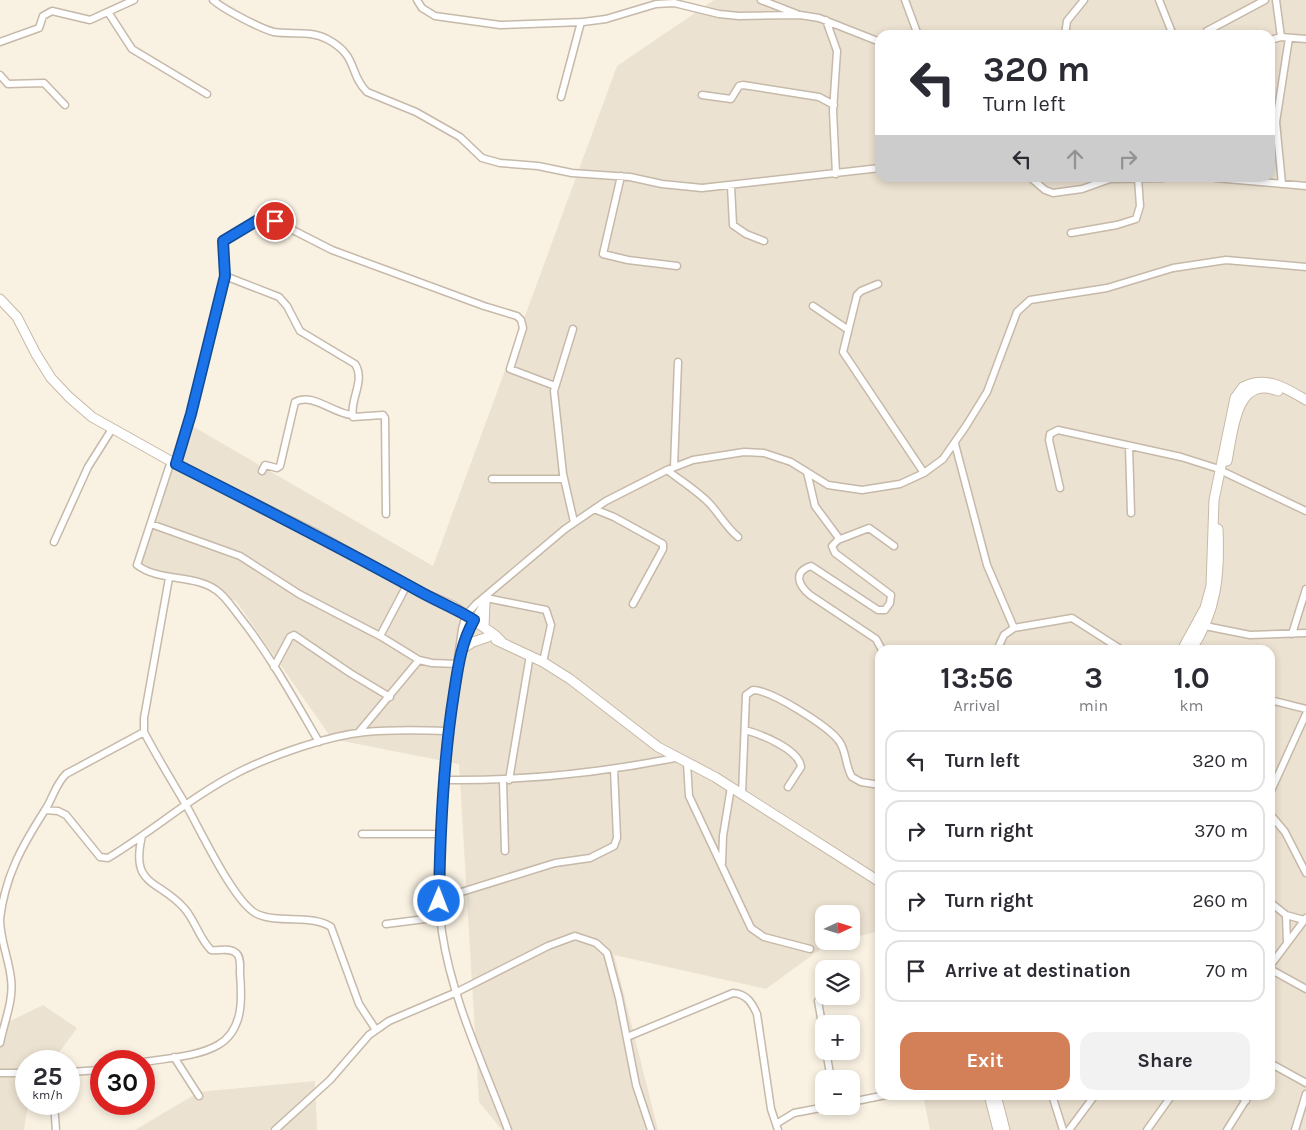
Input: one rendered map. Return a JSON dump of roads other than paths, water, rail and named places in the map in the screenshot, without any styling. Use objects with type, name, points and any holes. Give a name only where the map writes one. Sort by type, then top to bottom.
[{"type":"street","points":[[0,42],[39,28],[43,16],[52,11],[90,20],[134,0]]},
{"type":"street","points":[[213,0],[233,13],[272,31],[316,34],[326,38],[347,53],[367,92],[432,120],[460,137],[482,158],[500,163],[538,166],[572,173],[621,176],[686,188],[731,186],[875,169]]},
{"type":"street","points":[[416,0],[422,8],[435,16],[500,25],[580,22],[606,18],[664,3],[740,16],[800,15]]},
{"type":"street","points":[[761,0],[800,15],[826,20],[875,40]]},
{"type":"street","points":[[905,0],[916,30]]},
{"type":"street","points":[[1065,30],[1067,21],[1084,0]]},
{"type":"street","points":[[1158,0],[1171,30]]},
{"type":"street","points":[[1209,30],[1265,0]]},
{"type":"street","points":[[1276,0],[1280,37]]},
{"type":"street","points":[[108,12],[130,47],[206,94]]},
{"type":"street","points":[[826,20],[837,51],[834,105],[836,174]]},
{"type":"street","points":[[561,97],[580,22]]},
{"type":"street","points":[[1275,38],[1280,37],[1306,39]]},
{"type":"street","points":[[1282,184],[1276,122],[1289,38]]},
{"type":"street","points":[[0,74],[8,84],[44,83],[65,104]]},
{"type":"street","points":[[702,95],[731,99],[739,86],[743,85],[819,97],[834,105]]},
{"type":"street","points":[[621,176],[603,254],[628,260],[677,266]]},
{"type":"street","points":[[1036,182],[1045,190],[1053,193],[1082,189],[1102,182]]},
{"type":"street","points":[[1071,233],[1117,225],[1136,219],[1140,206],[1138,182]]},
{"type":"street","points":[[1260,182],[1306,186]]},
{"type":"street","points":[[731,186],[734,225],[746,234],[764,241]]},
{"type":"street","points":[[318,742],[251,632],[219,592],[205,584],[170,578],[137,565],[191,414],[225,276],[223,241],[258,220],[267,218],[332,250],[484,306],[517,316],[521,320],[523,328],[510,371],[555,386]]},
{"type":"street","points":[[508,1130],[457,992],[442,933],[439,899],[440,834],[449,731],[458,664],[469,620],[486,598],[574,522],[594,509],[621,493],[670,469],[702,458],[753,452],[778,456],[828,485],[862,490],[900,484],[924,473],[938,464],[954,444],[987,392],[1017,312],[1030,300],[1099,289],[1173,268],[1226,260],[1259,261],[1306,267]]},
{"type":"street","points":[[225,276],[279,297],[287,306],[300,331],[355,364],[359,378],[352,415]]},
{"type":"street","points":[[878,284],[858,292],[847,329],[843,352],[924,473]]},
{"type":"street","points":[[0,299],[17,317],[44,367],[60,388],[92,417],[174,463],[316,534],[484,627],[500,641]]},
{"type":"street","points":[[813,306],[847,329]]},
{"type":"street","points":[[573,329],[555,386],[564,479],[574,522]]},
{"type":"street","points":[[670,469],[678,362]]},
{"type":"street","points":[[1222,470],[1233,403],[1243,387],[1259,381],[1273,382],[1306,400]]},
{"type":"street","points":[[1194,645],[1205,626],[1216,596],[1214,500],[1241,403],[1246,394],[1253,389],[1268,388],[1281,392],[1306,408]]},
{"type":"street","points":[[262,471],[265,465],[277,468],[280,466],[295,402],[307,399],[342,415],[352,415],[358,419],[385,416],[386,514]]},
{"type":"street","points":[[54,542],[88,467],[112,429]]},
{"type":"street","points":[[1060,488],[1050,450],[1050,434],[1054,431],[1181,457],[1222,470],[1306,511]]},
{"type":"street","points":[[954,444],[987,565],[1014,628]]},
{"type":"street","points":[[1129,446],[1131,513]]},
{"type":"street","points":[[670,469],[711,505],[725,527],[738,537]]},
{"type":"street","points":[[807,472],[815,506],[836,533],[838,540]]},
{"type":"street","points":[[492,479],[564,479]]},
{"type":"street","points":[[594,509],[663,544],[633,604]]},
{"type":"street","points":[[151,524],[240,556],[299,594],[380,636],[419,660],[432,663],[458,664]]},
{"type":"street","points":[[879,645],[876,639],[810,595],[802,588],[798,580],[798,574],[802,569],[811,566],[882,611],[888,607],[891,600],[888,591],[835,553],[832,546],[838,540],[869,528],[894,546]]},
{"type":"street","points":[[170,578],[144,718],[144,732],[223,870],[247,907],[256,914],[275,919],[317,922],[331,926],[360,1004],[376,1030]]},
{"type":"street","points":[[1185,645],[1204,608],[1215,581]]},
{"type":"street","points":[[380,636],[407,585]]},
{"type":"street","points":[[1292,634],[1306,589]]},
{"type":"street","points":[[484,627],[486,598]]},
{"type":"street","points":[[486,598],[546,610],[552,625],[543,662]]},
{"type":"street","points":[[999,645],[1004,635],[1014,628],[1072,618],[1114,645]]},
{"type":"street","points":[[469,620],[488,637],[530,655],[577,684],[641,735],[675,758],[731,787],[875,879]]},
{"type":"street","points":[[1205,626],[1243,635],[1306,633]]},
{"type":"street","points":[[274,667],[290,637],[294,635],[350,674],[390,697]]},
{"type":"street","points":[[461,652],[473,642],[488,637]]},
{"type":"street","points":[[505,851],[506,780],[530,655]]},
{"type":"street","points":[[359,733],[419,660]]},
{"type":"street","points":[[742,794],[748,692],[758,690],[809,717],[833,734],[847,756],[849,773],[856,780],[875,784]]},
{"type":"street","points":[[1275,701],[1306,709]]},
{"type":"street","points":[[1275,782],[1306,714]]},
{"type":"street","points":[[45,810],[58,811],[66,815],[100,857],[108,858],[186,804],[238,773],[318,742],[359,733],[418,730],[449,731]]},
{"type":"street","points":[[746,730],[775,741],[799,762],[801,767],[788,787]]},
{"type":"street","points":[[0,1043],[11,998],[11,981],[0,936],[0,920],[15,860],[45,810],[60,780],[66,774],[144,732]]},
{"type":"street","points":[[445,780],[506,780],[614,770],[675,758]]},
{"type":"street","points":[[687,763],[689,796],[748,922],[756,934],[810,949]]},
{"type":"street","points":[[439,899],[554,863],[590,858],[614,846],[617,838],[614,770]]},
{"type":"street","points":[[722,865],[723,836],[731,787]]},
{"type":"street","points":[[1275,820],[1285,832],[1306,872]]},
{"type":"street","points":[[362,834],[440,834]]},
{"type":"street","points":[[142,836],[138,860],[146,879],[182,906],[209,947],[214,950],[231,950],[236,953],[239,959],[241,1006],[233,1030],[228,1037],[209,1049],[155,1060]]},
{"type":"street","points":[[1275,906],[1286,915],[1305,919],[1275,960]]},
{"type":"street","points":[[1286,915],[1287,943]]},
{"type":"street","points":[[386,924],[441,917]]},
{"type":"street","points":[[275,1130],[330,1080],[376,1030],[398,1016],[457,992],[548,946],[572,936],[596,943],[607,953],[636,1085],[651,1130]]},
{"type":"street","points":[[1275,970],[1306,989]]},
{"type":"street","points":[[626,1037],[733,994],[744,996],[753,1004],[757,1014],[771,1109],[777,1127],[794,1113],[815,1109]]},
{"type":"street","points":[[174,1057],[199,1096]]},
{"type":"street","points":[[1275,1066],[1306,1083]]},
{"type":"street","points":[[0,1072],[15,1073]]},
{"type":"street","points":[[1295,1130],[1306,1094]]},
{"type":"street","points":[[860,1100],[875,1097]]},
{"type":"street","points":[[990,1100],[998,1130]]},
{"type":"street","points":[[997,1100],[1005,1130]]},
{"type":"street","points":[[1054,1100],[1063,1130]]},
{"type":"street","points":[[1069,1130],[1091,1100]]},
{"type":"street","points":[[1147,1130],[1168,1100]]},
{"type":"street","points":[[1228,1130],[1247,1100]]},
{"type":"street","points":[[54,1115],[55,1130]]}]
